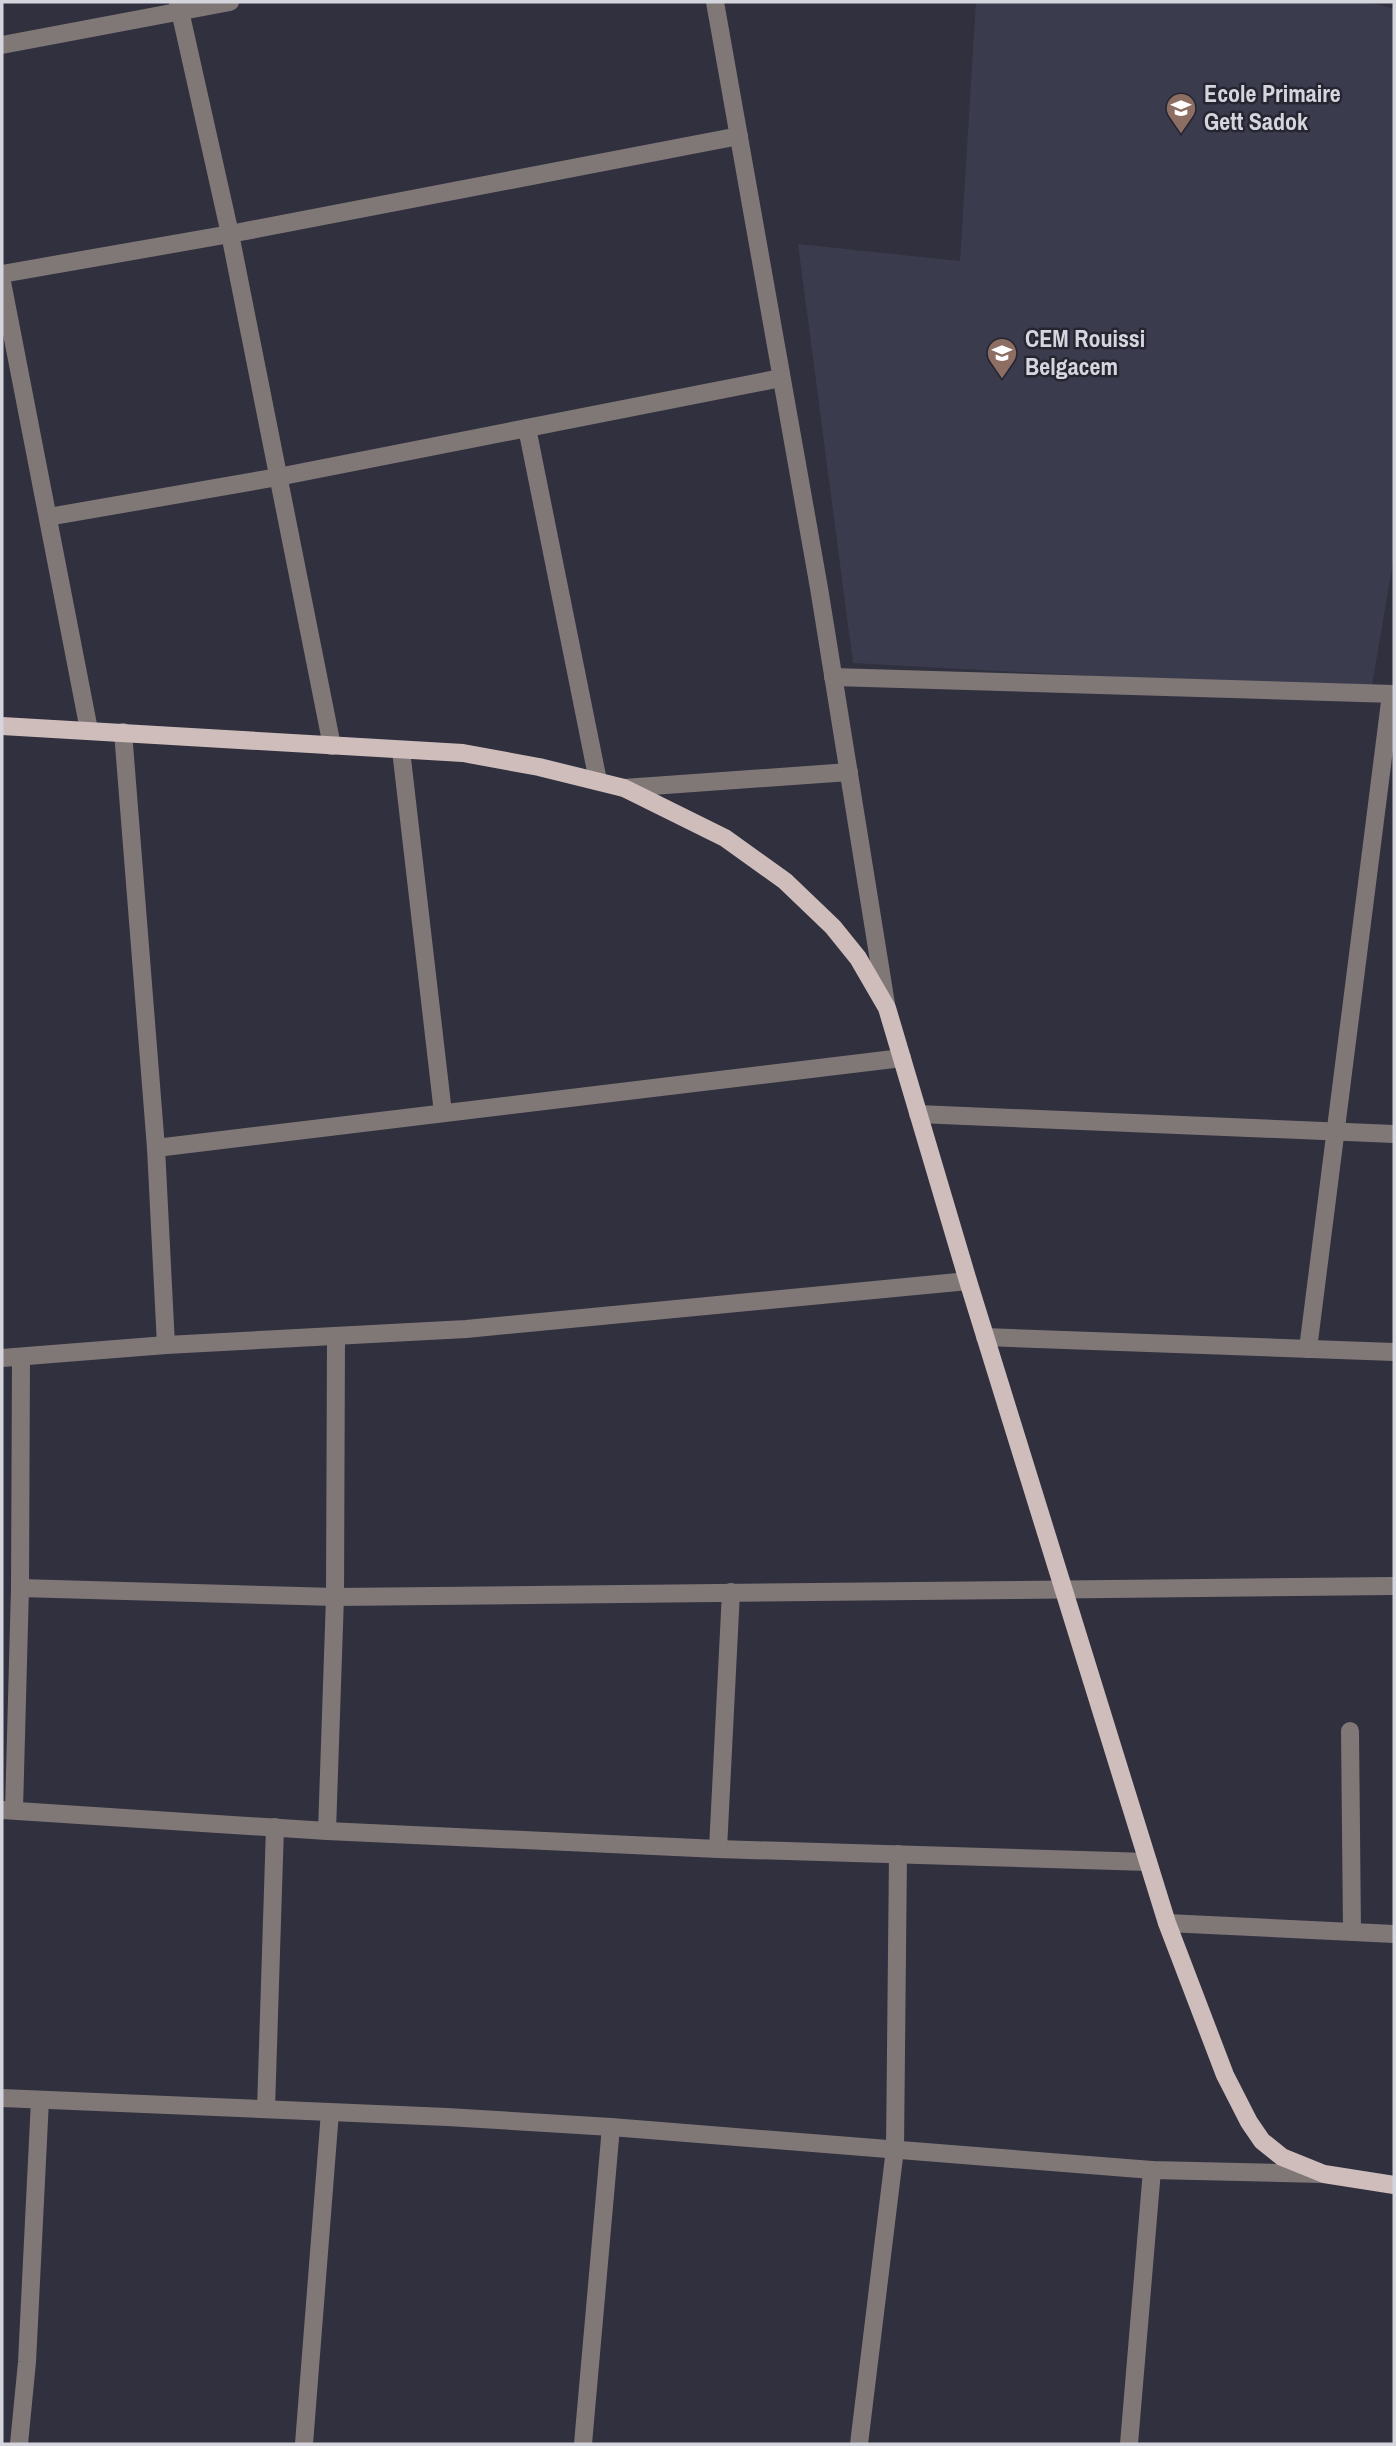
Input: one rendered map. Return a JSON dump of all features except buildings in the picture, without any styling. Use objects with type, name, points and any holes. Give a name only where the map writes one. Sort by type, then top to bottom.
[{"type":"main road","points":[[2,726],[463,754],[539,767],[598,781],[624,788],[725,838],[785,881],[833,928],[858,958],[887,1008],[985,1337],[1167,1923],[1225,2075],[1262,2141],[1282,2157],[1324,2174],[1394,2185]]},
{"type":"street","points":[[2,45],[179,6],[230,2]]},
{"type":"street","points":[[715,2],[833,677],[887,1008]]},
{"type":"street","points":[[179,6],[230,234],[332,746]]},
{"type":"street","points":[[2,274],[230,234],[739,136]]},
{"type":"street","points":[[2,282],[89,730]]},
{"type":"street","points":[[48,517],[278,477],[781,377]]},
{"type":"street","points":[[527,428],[598,781]]},
{"type":"street","points":[[833,677],[1392,694],[1308,1349]]},
{"type":"street","points":[[123,732],[156,1148],[166,1345]]},
{"type":"street","points":[[401,750],[443,1113]]},
{"type":"street","points":[[624,788],[849,772]]},
{"type":"street","points":[[156,1148],[902,1058]]},
{"type":"street","points":[[918,1114],[1394,1134]]},
{"type":"street","points":[[2,1358],[166,1345],[466,1328],[968,1281]]},
{"type":"street","points":[[327,1831],[335,1597],[336,1337]]},
{"type":"street","points":[[985,1337],[1394,1352]]},
{"type":"street","points":[[21,1357],[20,1588],[8,1810],[327,1831],[718,1849],[1148,1862]]},
{"type":"street","points":[[20,1588],[335,1597],[1394,1586]]},
{"type":"street","points":[[718,1849],[731,1592]]},
{"type":"street","points":[[1350,1731],[1352,1931]]},
{"type":"street","points":[[266,2109],[275,1828]]},
{"type":"street","points":[[859,2444],[895,2149],[898,1854]]},
{"type":"street","points":[[1167,1923],[1394,1934]]},
{"type":"street","points":[[2,2098],[611,2127],[1152,2170],[1324,2174]]},
{"type":"street","points":[[19,2444],[27,2362],[40,2100]]},
{"type":"street","points":[[304,2444],[330,2112]]},
{"type":"street","points":[[583,2444],[611,2127]]},
{"type":"street","points":[[1129,2444],[1152,2170]]},
{"type":"shaded area","points":[[976,2],[1369,2],[1394,9],[1394,556],[1371,691],[853,663],[798,244],[960,261]]},
{"type":"place","name":"Ecole Primaire Gett Sadok","points":[[1181,135]]},
{"type":"place","name":"CEM Rouissi Belgacem","points":[[1002,380]]}]
